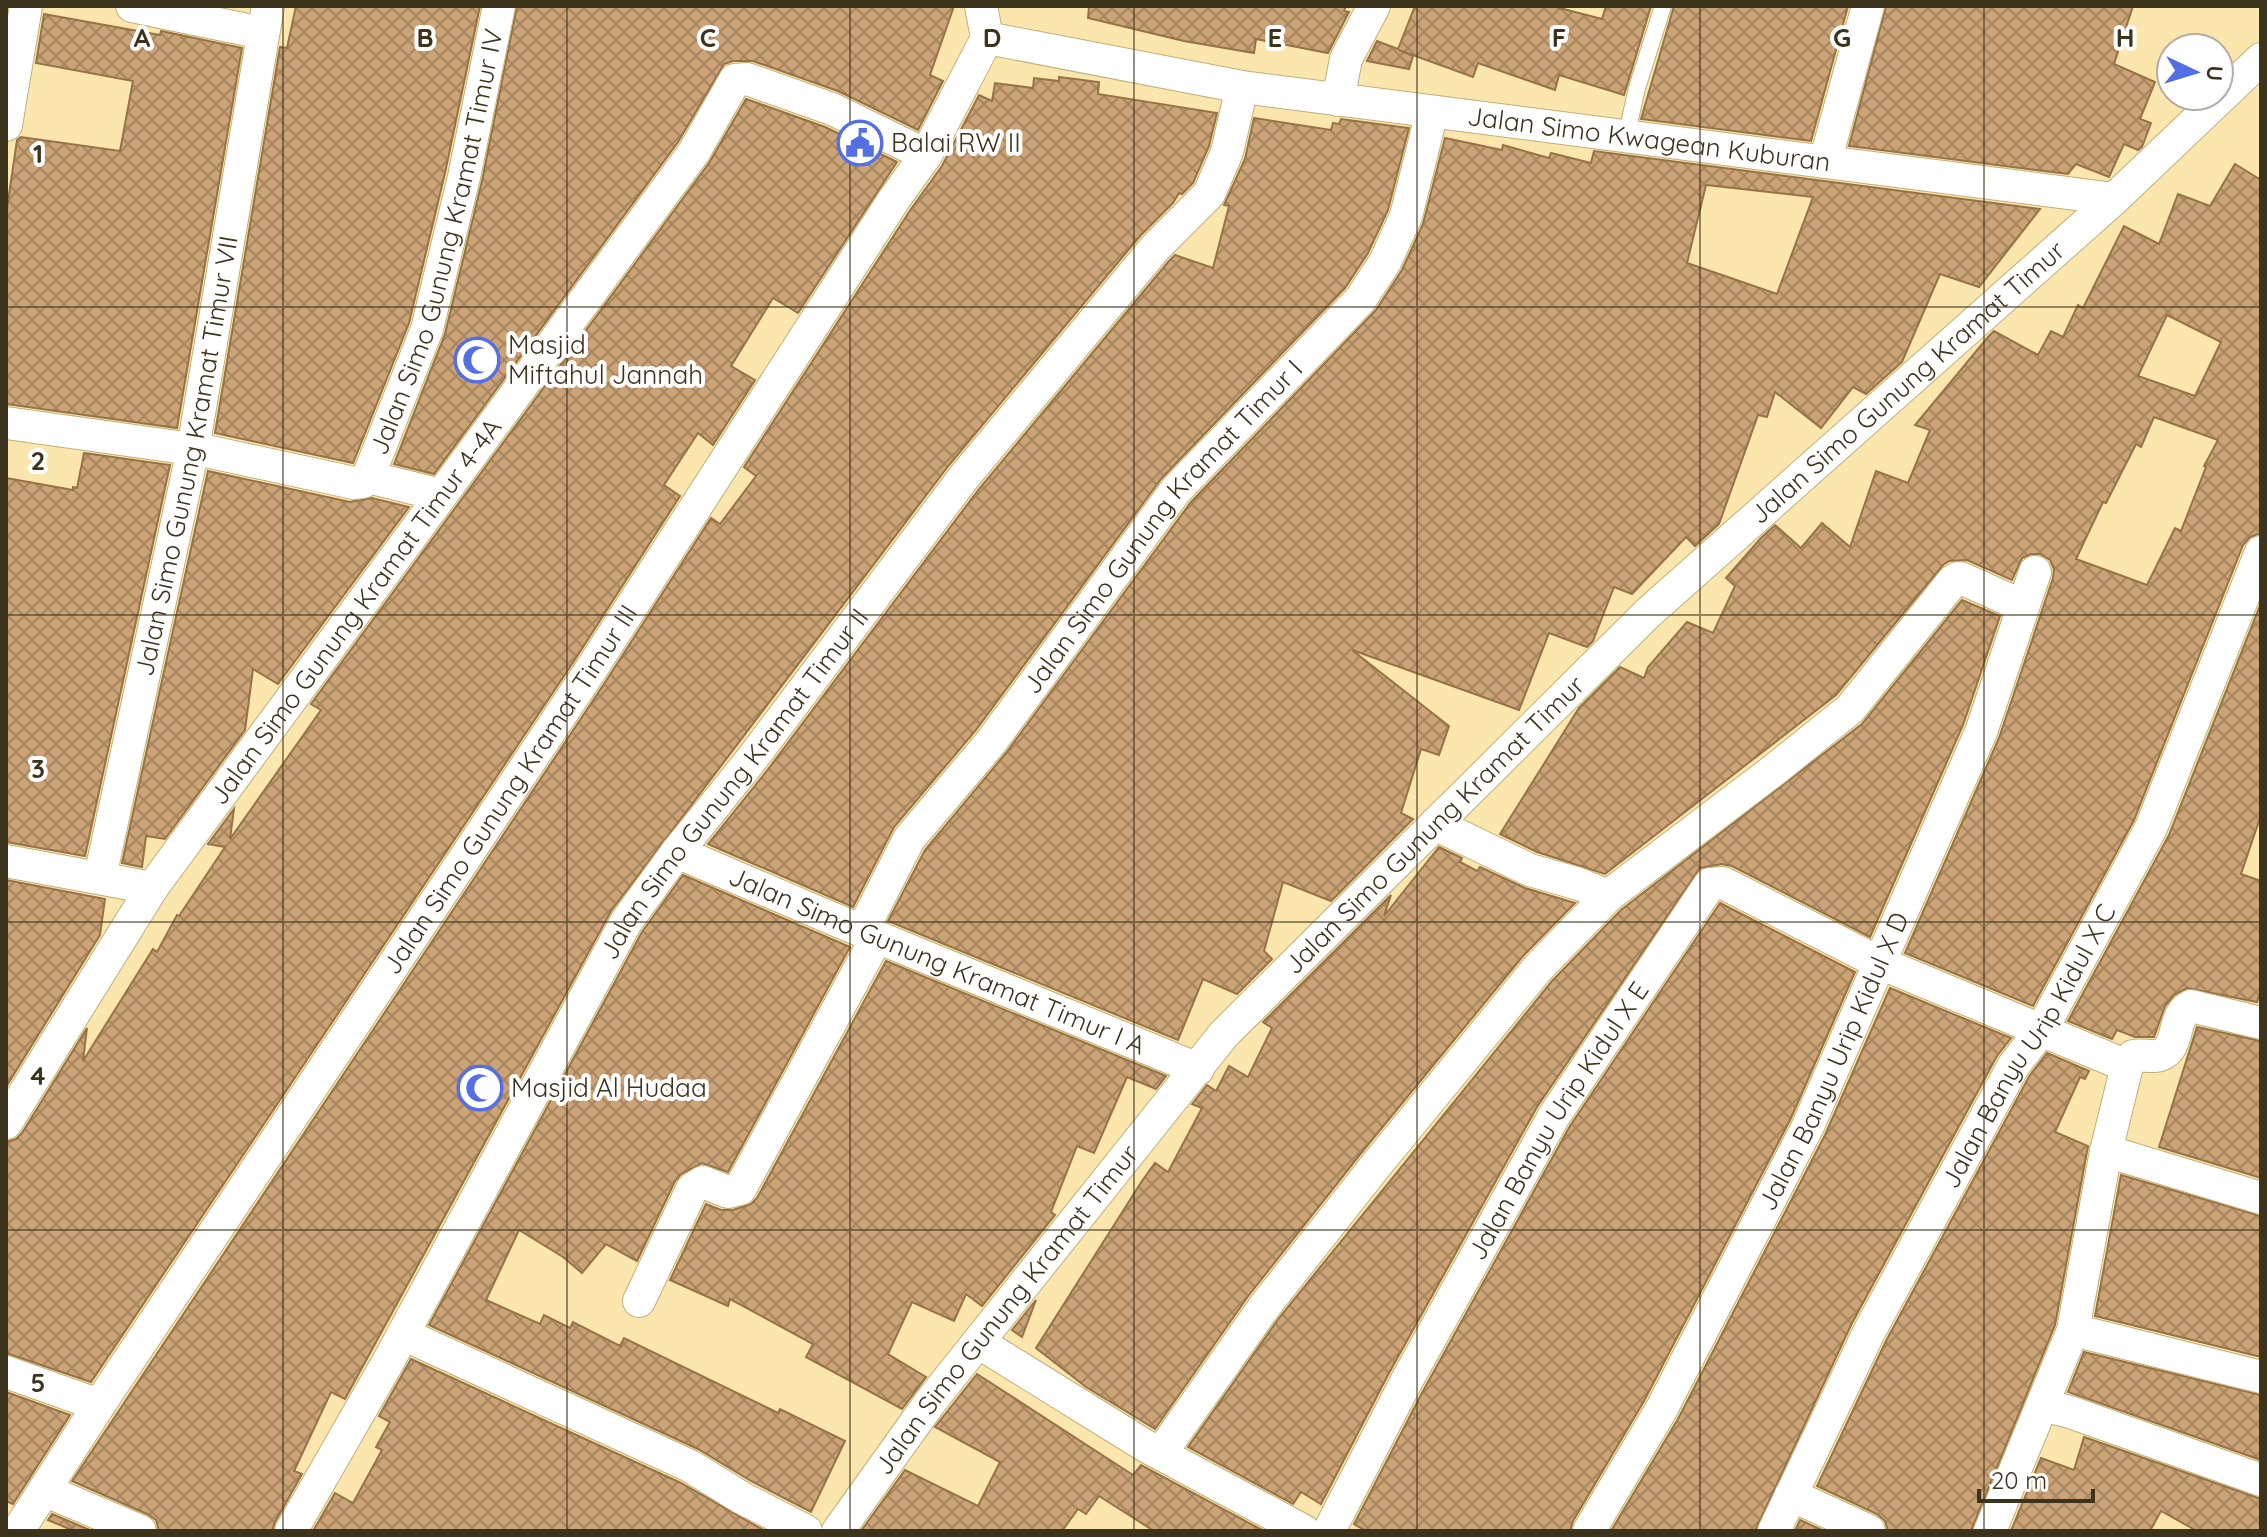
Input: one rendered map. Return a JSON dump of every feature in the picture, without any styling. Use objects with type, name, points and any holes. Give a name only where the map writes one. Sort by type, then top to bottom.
[{"type":"street","points":[[6,125],[26,6]]},
{"type":"street","points":[[132,6],[265,20]]},
{"type":"street","name":"Jalan Simo Gunung Kramat Timur IV","points":[[368,477],[427,329],[464,177],[499,6]]},
{"type":"street","points":[[981,6],[987,38]]},
{"type":"street","points":[[1338,100],[1346,59],[1374,6]]},
{"type":"street","points":[[1825,162],[1868,6]]},
{"type":"street","name":"Jalan Simo Gunung Kramat Timur VII","points":[[100,877],[193,449],[265,20]]},
{"type":"street","name":"Jalan Simo Kwagean Kuburan","points":[[987,38],[1242,87],[2114,199]]},
{"type":"street","name":"Jalan Simo Gunung Kramat Timur III","points":[[18,1531],[590,671],[895,198],[926,155],[987,38]]},
{"type":"street","points":[[2114,199],[2261,59]]},
{"type":"street","name":"Jalan Simo Gunung Kramat Timur 4-4A","points":[[6,1123],[152,888],[694,152],[735,80],[747,79],[832,109],[926,155]]},
{"type":"street","name":"Jalan Simo Gunung Kramat Timur II","points":[[291,1531],[403,1334],[626,922],[964,477],[1155,248],[1209,194],[1227,152],[1242,87]]},
{"type":"street","name":"Jalan Simo Gunung Kramat Timur I","points":[[639,1301],[692,1189],[703,1182],[728,1192],[740,1189],[870,934],[909,839],[991,742],[1176,490],[1360,300],[1385,262],[1406,216],[1432,112]]},
{"type":"street","name":"Jalan Simo Gunung Kramat Timur","points":[[838,1531],[931,1401],[1224,1034],[1648,613],[2114,199]]},
{"type":"street","points":[[6,423],[193,449],[354,483],[363,482],[368,477],[441,495]]},
{"type":"street","name":"Jalan Banyu Urip Kidul X C","points":[[1774,1531],[1883,1306],[2014,1065],[2042,1029],[2151,828],[2261,552]]},
{"type":"street","name":"Jalan Banyu Urip Kidul X D","points":[[1589,1531],[1661,1410],[1808,1126],[1981,732],[2035,572]]},
{"type":"street","points":[[1161,1453],[1264,1307],[1377,1164],[1538,968],[1608,896],[1850,709],[1953,581],[1963,579],[2023,606]]},
{"type":"street","points":[[1435,824],[1530,870],[1608,896]]},
{"type":"street","name":"Jalan Simo Gunung Kramat Timur I A","points":[[677,852],[1198,1069]]},
{"type":"street","points":[[6,861],[152,888]]},
{"type":"street","name":"Jalan Banyu Urip Kidul X E","points":[[1329,1531],[1406,1382],[1554,1116],[1710,884],[1723,883],[1880,963]]},
{"type":"street","points":[[1880,963],[2127,1066]]},
{"type":"street","points":[[1990,1531],[2056,1409],[2106,1151],[2127,1066],[2133,1056],[2158,1057],[2170,1049],[2181,1013],[2191,1006],[2261,1023]]},
{"type":"street","points":[[2106,1151],[2261,1198]]},
{"type":"street","points":[[2073,1330],[2261,1377]]},
{"type":"street","points":[[403,1334],[690,1466],[742,1498],[806,1531]]},
{"type":"street","points":[[978,1342],[1161,1453],[1304,1531]]},
{"type":"street","points":[[6,1372],[99,1405]]},
{"type":"street","points":[[2056,1409],[2261,1480]]},
{"type":"street","points":[[44,1490],[140,1531]]},
{"type":"street","points":[[1791,1495],[1869,1531]]},
{"type":"lane","points":[[1626,137],[1637,88],[1663,6]]},
{"type":"building","points":[[296,6],[480,6],[409,323],[353,463],[215,433],[280,47],[287,48]]},
{"type":"building","points":[[517,6],[954,6],[930,75],[943,81],[918,130],[838,91],[753,61],[724,64],[678,142],[434,474],[394,464],[445,334],[482,181]]},
{"type":"building","points":[[1089,6],[1346,6],[1344,11],[1349,12],[1328,53],[1256,39],[1254,53],[1184,41],[1088,18]]},
{"type":"building","points":[[1415,6],[1552,6],[1602,19],[1606,6],[1651,6],[1624,95],[1559,75],[1555,90],[1478,63],[1473,77],[1399,50],[1413,56],[1409,69],[1367,61],[1377,41],[1398,49]]},
{"type":"building","points":[[1674,6],[1848,6],[1811,141],[1641,119]]},
{"type":"building","points":[[1886,6],[2133,6],[2114,64],[2155,82],[2140,119],[2151,123],[2142,147],[2138,150],[2124,144],[2109,177],[2076,164],[2068,174],[1849,146]]},
{"type":"building","points":[[44,14],[160,35],[161,31],[242,48],[177,428],[6,404],[6,215],[17,140],[21,137],[120,151],[133,81],[36,63]]},
{"type":"building","points":[[1059,77],[1099,82],[1098,94],[1217,113],[1209,146],[1193,183],[1182,194],[1179,193],[1140,236],[949,465],[611,911],[345,1399],[331,1392],[294,1471],[302,1474],[272,1531],[159,1531],[156,1520],[147,1514],[72,1481],[606,681],[711,518],[720,524],[756,476],[744,467],[942,166],[979,95],[992,101],[995,83],[1033,88],[1034,78],[1059,81]]},
{"type":"building","points":[[746,99],[825,127],[897,162],[798,313],[773,298],[731,366],[755,380],[713,445],[698,433],[664,485],[680,496],[574,661],[91,1382],[6,1353],[6,1142],[22,1133],[87,1028],[83,1061],[153,949],[157,952],[177,915],[225,847],[208,844],[234,809],[230,839],[321,710],[311,704],[709,163]]},
{"type":"building","points":[[1254,118],[1331,130],[1333,123],[1339,124],[1341,119],[1409,128],[1388,210],[1368,253],[1345,288],[1161,479],[976,730],[894,827],[853,907],[708,844],[766,772],[979,489],[1169,261],[1175,255],[1213,268],[1229,206],[1224,205],[1245,159]]},
{"type":"building","points":[[1445,138],[1502,150],[1503,145],[1549,158],[1551,153],[1591,163],[1594,151],[2040,209],[1979,287],[1940,274],[1902,362],[1866,394],[1853,387],[1821,428],[1775,392],[1767,417],[1758,415],[1719,524],[1695,546],[1686,537],[1632,594],[1614,587],[1593,641],[1587,647],[1549,633],[1519,710],[1352,650],[1449,726],[1439,755],[1421,749],[1401,813],[1413,819],[1331,901],[1283,882],[1264,951],[1272,959],[1237,994],[1203,979],[1178,1040],[888,921],[925,850],[1006,753],[1191,502],[1376,310],[1402,270],[1423,224]],"holes":[[[1706,185],[1813,197],[1777,294],[1687,263]]]},
{"type":"building","points":[[2235,164],[2261,180],[2261,533],[2250,537],[2243,545],[2134,820],[2033,1006],[1905,953],[1999,738],[2053,578],[2054,569],[2050,560],[2040,554],[2022,558],[2012,580],[1967,560],[1949,561],[1943,565],[1836,695],[1605,874],[1537,852],[1500,834],[1579,708],[1620,667],[1644,678],[1648,667],[1687,622],[1713,633],[1735,586],[1726,578],[1775,525],[1801,548],[1822,523],[1850,547],[1876,471],[1908,483],[1930,430],[1915,425],[1994,331],[2038,355],[2051,331],[2063,337],[2078,305],[2083,308],[2124,226],[2159,244],[2178,194],[2210,206]],"holes":[[[2167,315],[2221,342],[2195,396],[2138,376]],[[2154,417],[2218,440],[2204,466],[2181,531],[2175,528],[2147,585],[2076,559],[2103,502],[2106,503],[2136,444],[2141,447]]]},
{"type":"building","points":[[84,453],[170,465],[85,856],[6,842],[6,478],[73,490],[73,487],[77,488]]},
{"type":"building","points":[[208,471],[350,502],[372,498],[409,507],[278,684],[253,669],[245,730],[165,839],[146,836],[142,867],[122,863]]},
{"type":"building","points":[[1962,600],[2000,616],[1963,725],[1870,937],[1732,866],[1722,864],[1700,868],[1537,1107],[1389,1373],[1321,1504],[1301,1492],[1293,1504],[1188,1447],[1279,1318],[1552,981],[1621,910],[1862,724]]},
{"type":"building","points":[[2261,603],[2261,815],[2241,874],[2261,881],[2261,989],[2257,1002],[2187,988],[2174,995],[2165,1006],[2154,1037],[2135,1037],[2117,1030],[2112,1039],[2068,1021],[2169,835]]},
{"type":"building","points":[[1439,847],[1462,858],[1460,862],[1477,871],[1480,867],[1525,888],[1575,903],[1523,956],[1362,1152],[1249,1295],[1155,1429],[1086,1387],[1036,1348],[1155,1163],[1168,1172],[1202,1108],[1192,1104],[1207,1085],[1216,1091],[1229,1066],[1248,1077],[1272,1028],[1263,1022],[1391,895],[1384,916]]},
{"type":"building","points":[[683,875],[850,947],[728,1172],[702,1163],[681,1174],[637,1261],[606,1244],[582,1273],[563,1257],[519,1230],[486,1300],[540,1324],[544,1315],[570,1328],[573,1322],[620,1346],[624,1338],[778,1413],[780,1409],[845,1441],[811,1512],[698,1449],[429,1325],[642,932]]},
{"type":"building","points":[[6,880],[105,899],[100,935],[6,1087]]},
{"type":"building","points":[[1720,903],[1855,972],[1791,1118],[1644,1401],[1570,1531],[1366,1531],[1354,1524],[1423,1391],[1570,1126]]},
{"type":"building","points":[[886,961],[1166,1076],[1156,1089],[1127,1077],[1094,1153],[1077,1146],[1051,1212],[1055,1215],[982,1306],[966,1294],[954,1321],[912,1302],[888,1354],[926,1377],[902,1409],[806,1357],[813,1344],[730,1299],[728,1306],[670,1280],[706,1204],[721,1210],[733,1210],[751,1204],[757,1198]]},
{"type":"building","points":[[1890,988],[2011,1038],[1997,1056],[1852,1323],[1755,1531],[1611,1531],[1678,1419],[1825,1135]]},
{"type":"building","points":[[2197,1027],[2261,1041],[2261,1178],[2159,1147]]},
{"type":"building","points":[[2047,1053],[2089,1071],[2085,1079],[2080,1077],[2055,1132],[2088,1146],[2055,1325],[1971,1531],[1888,1531],[1885,1521],[1877,1514],[1817,1486],[1886,1341],[2030,1075]]},
{"type":"building","points":[[2121,1175],[2261,1216],[2261,1357],[2095,1316]]},
{"type":"building","points":[[1036,1300],[1022,1337],[1012,1330]]},
{"type":"building","points":[[2084,1352],[2261,1395],[2261,1460],[2068,1392]]},
{"type":"building","points":[[411,1359],[681,1483],[765,1531],[313,1531],[335,1493],[353,1503],[382,1450],[376,1447],[390,1422],[379,1416]]},
{"type":"building","points":[[977,1374],[1133,1475],[1141,1465],[1264,1531],[1154,1531],[1099,1496],[1086,1514],[1078,1509],[1062,1531],[861,1531],[905,1470],[978,1506],[1000,1462],[935,1427]]},
{"type":"building","points":[[6,1392],[70,1415],[13,1504],[6,1501]]},
{"type":"building","points":[[2084,1437],[2261,1499],[2261,1531],[2197,1531],[2161,1511],[2150,1531],[2011,1531],[2041,1458],[2074,1470]]},
{"type":"building","points":[[52,1514],[92,1531],[74,1531],[48,1520]]},
{"type":"building","points":[[1800,1520],[1824,1531],[1795,1531]]},
{"type":"place","name":"Balai RW II","points":[[860,143]]},
{"type":"place","name":"Masjid Miftahul Jannah","points":[[477,360]]},
{"type":"place","name":"Masjid Al Hudaa","points":[[480,1088]]}]
